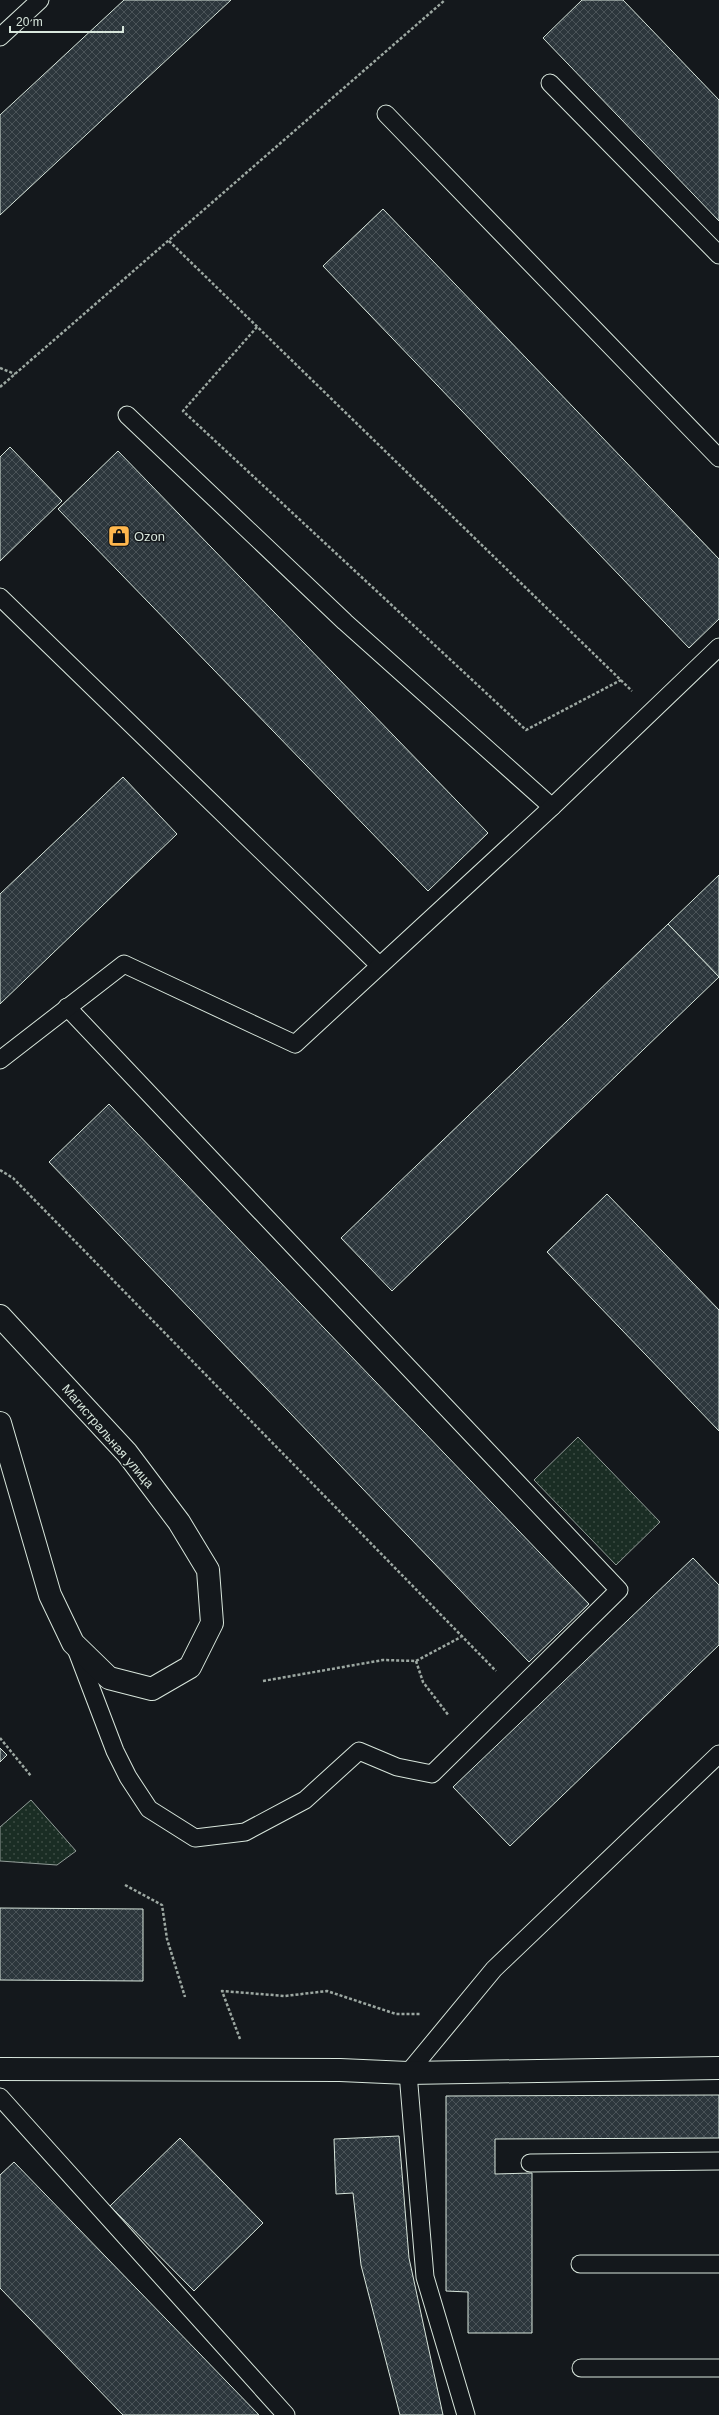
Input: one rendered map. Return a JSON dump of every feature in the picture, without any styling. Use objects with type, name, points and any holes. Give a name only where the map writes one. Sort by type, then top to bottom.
[{"type":"street","name":"Магистральная улица","points":[[0,1316],[127,1453],[179,1522],[208,1570],[212,1623],[190,1667],[152,1689],[109,1678],[73,1643],[50,1594],[0,1423]]},
{"type":"street","points":[[0,2068],[340,2070],[408,2073],[719,2068]]},
{"type":"lane","points":[[0,36],[40,0]]},
{"type":"lane","points":[[550,83],[719,255]]},
{"type":"lane","points":[[386,114],[719,458]]},
{"type":"lane","points":[[127,415],[345,622],[552,807]]},
{"type":"lane","points":[[0,597],[379,965]]},
{"type":"lane","points":[[0,1060],[124,964],[295,1044],[552,807],[719,647]]},
{"type":"lane","points":[[67,1007],[619,1590],[432,1774],[397,1767],[359,1751],[305,1800],[245,1832],[195,1838],[149,1809],[128,1777],[115,1751],[73,1643]]},
{"type":"lane","points":[[466,2415],[425,2277],[408,2073],[494,1969],[719,1754]]},
{"type":"lane","points":[[0,2097],[286,2415]]},
{"type":"lane","points":[[530,2163],[719,2161]]},
{"type":"lane","points":[[580,2264],[719,2264]]},
{"type":"lane","points":[[581,2368],[719,2368]]},
{"type":"path","points":[[0,387],[445,0]]},
{"type":"path","points":[[169,241],[652,711]]},
{"type":"path","points":[[257,327],[183,411],[526,730],[621,680]]},
{"type":"path","points":[[0,368],[15,374]]},
{"type":"path","points":[[0,1170],[13,1178],[461,1637],[517,1691]]},
{"type":"path","points":[[264,1681],[383,1660],[416,1660],[461,1637]]},
{"type":"path","points":[[416,1660],[422,1682],[449,1716],[480,1727]]},
{"type":"path","points":[[0,1738],[31,1776]]},
{"type":"path","points":[[125,1885],[162,1905],[167,1939],[186,1997]]},
{"type":"path","points":[[240,2070],[240,2036],[222,1991],[285,1996],[327,1991],[396,2014],[458,2013]]},
{"type":"green space","points":[[578,1437],[660,1522],[616,1565],[534,1480]]},
{"type":"green space","points":[[31,1800],[76,1851],[57,1865],[0,1861],[0,1827]]},
{"type":"building","points":[[124,0],[231,0],[0,215],[0,115]]},
{"type":"building","points":[[582,0],[623,0],[719,100],[719,221],[543,38]]},
{"type":"building","points":[[383,209],[719,559],[719,619],[689,648],[323,266]]},
{"type":"building","points":[[10,447],[62,501],[0,561],[0,457]]},
{"type":"building","points":[[118,451],[488,833],[428,891],[58,509]]},
{"type":"building","points":[[123,777],[177,834],[0,1004],[0,894]]},
{"type":"building","points":[[719,875],[719,977],[668,924]]},
{"type":"building","points":[[668,924],[719,977],[392,1291],[341,1238]]},
{"type":"building","points":[[109,1104],[589,1604],[529,1662],[49,1162]]},
{"type":"building","points":[[607,1194],[719,1310],[719,1431],[547,1252]]},
{"type":"building","points":[[693,1558],[719,1585],[719,1645],[510,1846],[453,1787]]},
{"type":"building","points":[[0,1748],[7,1755],[0,1762]]},
{"type":"building","points":[[0,1908],[143,1909],[143,1981],[0,1980]]},
{"type":"building","points":[[719,2095],[719,2138],[495,2139],[495,2174],[532,2173],[532,2333],[468,2333],[468,2292],[446,2291],[446,2096]]},
{"type":"building","points":[[399,2136],[409,2258],[443,2415],[400,2415],[361,2265],[353,2193],[336,2194],[334,2139]]},
{"type":"building","points":[[180,2138],[263,2223],[194,2291],[110,2206]]},
{"type":"building","points":[[14,2162],[259,2415],[123,2415],[0,2288],[0,2175]]},
{"type":"place","name":"Ozon","points":[[119,536]]}]
